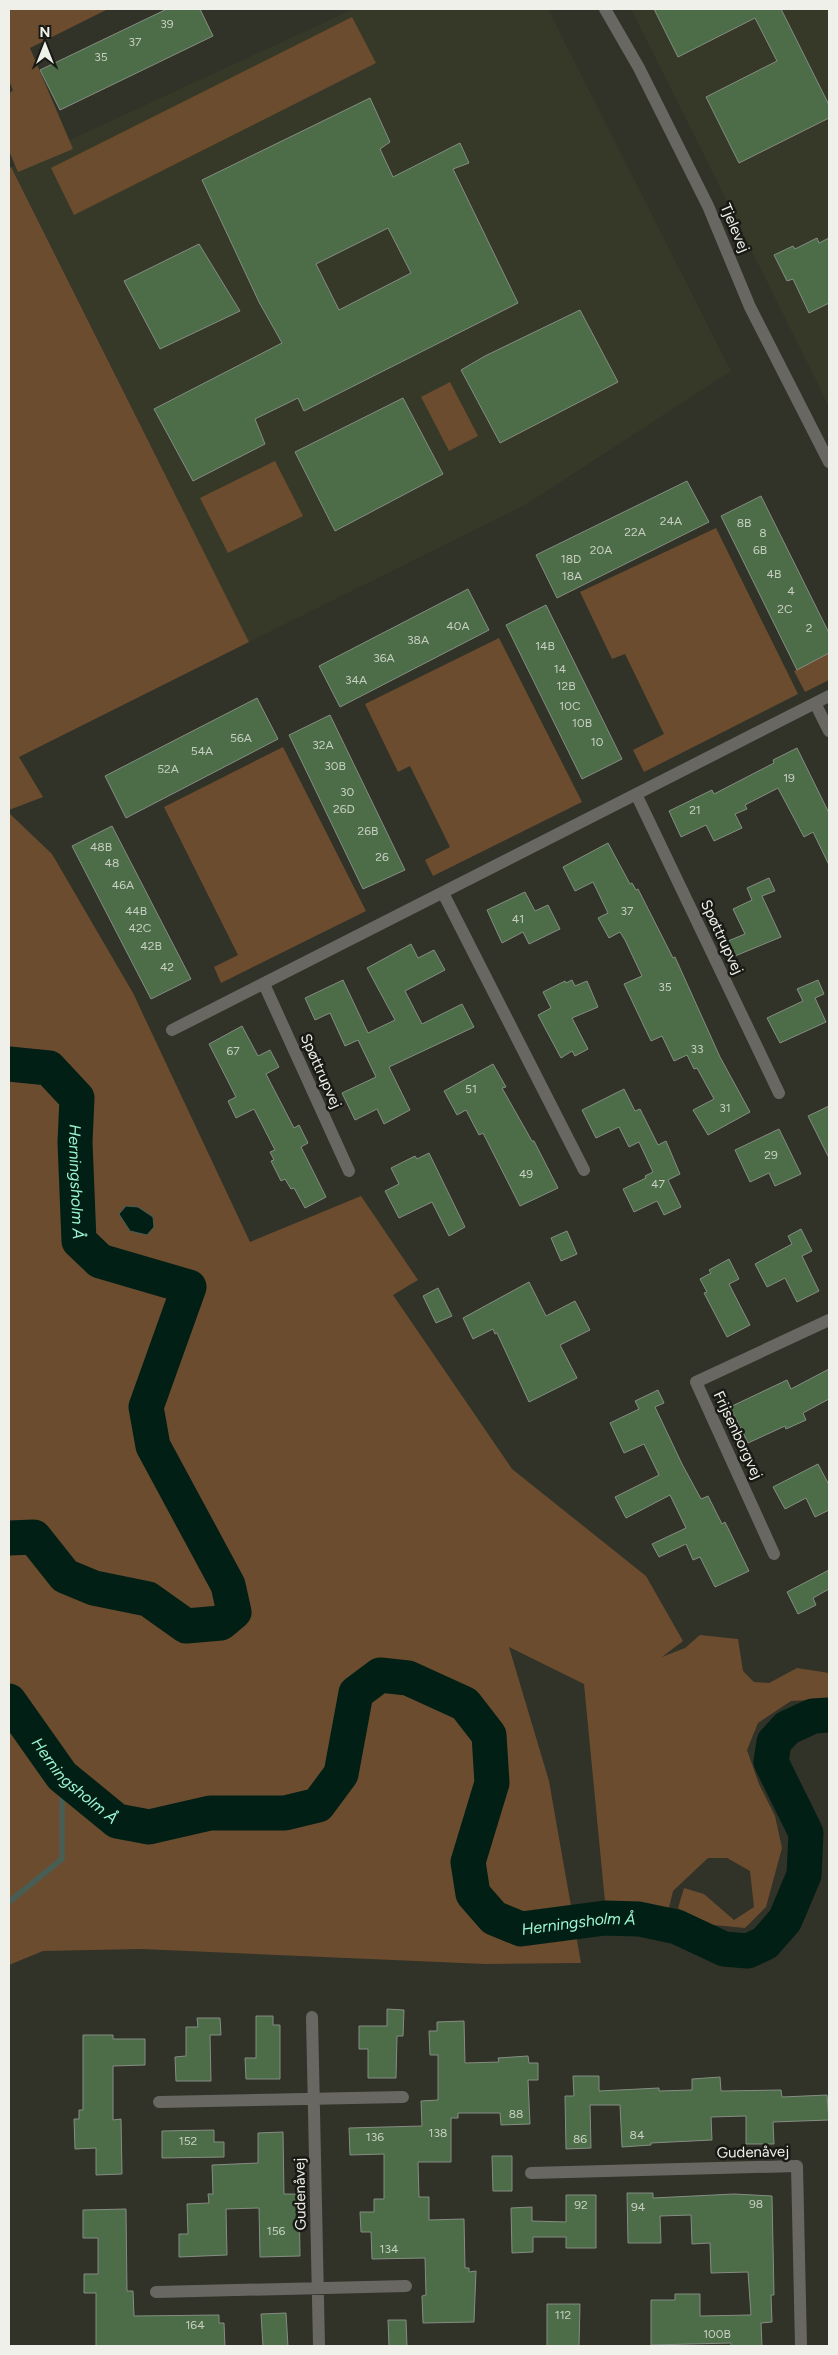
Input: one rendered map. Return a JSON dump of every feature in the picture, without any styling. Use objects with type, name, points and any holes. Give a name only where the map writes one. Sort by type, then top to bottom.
[{"type":"street","name":"Tjelevej","points":[[605,9],[639,68],[708,206],[750,307],[829,462]]},
{"type":"street","points":[[172,1030],[829,696]]},
{"type":"street","points":[[815,703],[829,731]]},
{"type":"street","name":"Spøttrupvej","points":[[636,794],[778,1093]]},
{"type":"street","points":[[443,893],[584,1170]]},
{"type":"street","name":"Spøttrupvej","points":[[264,984],[349,1171]]},
{"type":"street","name":"Frijsenborgvej","points":[[774,1554],[696,1382],[829,1320]]},
{"type":"street","name":"Gudenåvej","points":[[312,2017],[320,2346]]},
{"type":"street","points":[[159,2102],[403,2097]]},
{"type":"street","name":"Gudenåvej","points":[[531,2173],[797,2166],[801,2346]]},
{"type":"street","points":[[156,2292],[406,2286]]},
{"type":"shaded area","points":[[9,9],[108,9],[30,48],[73,149],[18,172],[9,151],[9,94],[13,90],[9,81]]},
{"type":"shaded area","points":[[353,9],[548,9],[731,371],[527,504],[249,642],[11,167]]},
{"type":"shaded area","points":[[631,9],[829,9],[829,408],[816,380]]},
{"type":"shaded area","points":[[352,17],[376,63],[74,215],[51,168]]},
{"type":"shaded area","points":[[11,167],[249,642],[19,757],[43,797],[9,810],[9,168]]},
{"type":"shaded area","points":[[450,382],[478,436],[449,451],[421,397]]},
{"type":"shaded area","points":[[275,461],[303,516],[228,553],[200,498]]},
{"type":"shaded area","points":[[716,528],[798,694],[644,772],[633,750],[664,734],[625,654],[612,659],[580,592]]},
{"type":"shaded area","points":[[499,638],[582,802],[433,876],[425,860],[450,847],[410,766],[398,772],[365,704]]},
{"type":"shaded area","points":[[829,653],[829,680],[805,692],[794,671]]},
{"type":"shaded area","points":[[283,747],[366,911],[221,983],[214,967],[238,955],[164,807]]},
{"type":"shaded area","points":[[9,813],[52,854],[133,993],[250,1242],[361,1196],[418,1280],[393,1295],[512,1469],[646,1576],[683,1641],[662,1657],[685,1648],[700,1635],[738,1639],[743,1671],[754,1682],[769,1683],[797,1668],[829,1673],[829,1699],[791,1701],[758,1723],[747,1750],[759,1784],[775,1816],[782,1848],[766,1907],[745,1928],[703,1924],[678,1908],[684,1888],[704,1894],[734,1920],[754,1907],[750,1871],[727,1858],[708,1858],[673,1891],[669,1908],[605,1902],[584,1684],[509,1647],[549,1781],[581,1963],[485,1964],[141,1949],[43,1951],[9,1965]]},
{"type":"shaded area","points":[[126,1206],[138,1207],[153,1217],[154,1227],[147,1235],[130,1231],[119,1214]]},
{"type":"building","points":[[167,9],[200,9],[213,36],[60,110],[40,70]]},
{"type":"building","points":[[654,9],[781,9],[829,105],[829,118],[739,163],[706,97],[777,61],[755,18],[678,57]]},
{"type":"building","points":[[370,98],[390,142],[380,149],[393,177],[460,143],[469,163],[453,169],[518,303],[304,411],[298,398],[255,419],[265,444],[193,481],[154,409],[282,343],[259,302],[202,180]],"holes":[[[388,228],[411,273],[339,310],[316,264]]]},
{"type":"building","points":[[817,238],[819,243],[829,238],[829,303],[809,313],[793,279],[787,281],[774,255],[793,246],[795,249]]},
{"type":"building","points":[[199,244],[240,311],[160,349],[124,281]]},
{"type":"building","points":[[580,310],[618,382],[500,443],[461,370],[485,356]]},
{"type":"building","points":[[403,398],[443,474],[335,531],[295,452]]},
{"type":"building","points":[[687,481],[709,522],[557,598],[536,555]]},
{"type":"building","points":[[761,496],[829,633],[829,653],[797,670],[721,516]]},
{"type":"building","points":[[468,589],[489,630],[340,707],[319,666]]},
{"type":"building","points":[[546,605],[622,759],[582,779],[506,625]]},
{"type":"building","points":[[257,698],[278,739],[126,818],[105,776]]},
{"type":"building","points":[[330,715],[405,870],[363,889],[289,735]]},
{"type":"building","points":[[797,748],[829,813],[829,865],[813,832],[804,837],[778,788],[745,805],[747,809],[735,814],[742,828],[714,841],[706,825],[681,837],[669,811],[712,790],[714,794],[774,763],[773,760]]},
{"type":"building","points":[[112,826],[191,979],[151,999],[72,846]]},
{"type":"building","points":[[608,843],[630,884],[632,883],[636,890],[638,889],[673,958],[675,957],[720,1057],[750,1112],[708,1135],[693,1110],[714,1099],[697,1068],[694,1069],[687,1055],[674,1061],[662,1036],[651,1041],[624,984],[642,976],[625,940],[620,932],[609,938],[598,918],[608,913],[593,882],[575,891],[563,867]]},
{"type":"building","points":[[769,878],[775,891],[762,896],[781,937],[735,956],[728,941],[745,934],[733,909],[752,900],[747,888]]},
{"type":"building","points":[[525,892],[535,911],[548,905],[560,929],[529,944],[523,932],[502,943],[487,910]]},
{"type":"building","points":[[411,944],[418,958],[434,950],[445,970],[405,991],[422,1024],[462,1004],[474,1027],[389,1067],[410,1110],[384,1124],[377,1109],[355,1120],[342,1093],[376,1077],[358,1040],[345,1046],[330,1013],[315,1020],[305,998],[343,980],[368,1033],[395,1020],[367,968]]},
{"type":"building","points":[[572,980],[575,986],[587,981],[598,1007],[572,1018],[588,1049],[575,1056],[572,1051],[561,1058],[538,1015],[551,1008],[543,992],[565,981],[566,983]]},
{"type":"building","points":[[818,980],[824,994],[815,998],[826,1022],[780,1043],[767,1018],[803,1001],[797,989]]},
{"type":"building","points":[[242,1026],[258,1056],[270,1050],[279,1067],[266,1074],[294,1128],[299,1125],[308,1143],[301,1147],[326,1197],[305,1208],[294,1188],[291,1189],[285,1179],[281,1181],[271,1161],[274,1160],[270,1152],[275,1150],[254,1109],[236,1118],[228,1101],[236,1097],[209,1044]]},
{"type":"building","points":[[493,1064],[506,1087],[502,1088],[532,1141],[534,1141],[558,1188],[520,1206],[483,1133],[479,1135],[466,1110],[457,1115],[444,1091]]},
{"type":"building","points":[[624,1089],[635,1111],[640,1109],[658,1145],[666,1141],[680,1174],[668,1180],[681,1207],[664,1215],[657,1201],[634,1212],[623,1189],[646,1178],[645,1176],[653,1172],[639,1142],[629,1147],[619,1127],[596,1138],[582,1110]]},
{"type":"building","points":[[829,1106],[829,1158],[808,1116]]},
{"type":"building","points":[[779,1129],[801,1174],[775,1186],[769,1173],[750,1182],[735,1150]]},
{"type":"building","points":[[429,1153],[465,1227],[449,1236],[432,1202],[399,1218],[385,1191],[399,1184],[391,1168],[415,1156],[417,1159]]},
{"type":"building","points":[[801,1229],[812,1251],[802,1256],[819,1291],[797,1302],[785,1278],[767,1287],[755,1264],[792,1244],[788,1236]]},
{"type":"building","points":[[567,1231],[577,1254],[561,1261],[551,1238]]},
{"type":"building","points":[[729,1259],[739,1279],[729,1284],[750,1325],[727,1337],[704,1293],[707,1292],[700,1279],[711,1273],[709,1270]]},
{"type":"building","points":[[529,1282],[546,1316],[575,1301],[590,1330],[560,1345],[577,1378],[529,1402],[497,1333],[495,1334],[493,1329],[473,1339],[463,1318]]},
{"type":"building","points":[[438,1288],[452,1316],[436,1323],[423,1296]]},
{"type":"building","points":[[829,1369],[829,1399],[803,1413],[806,1420],[786,1429],[785,1426],[748,1443],[730,1407],[787,1380],[791,1389]]},
{"type":"building","points":[[658,1390],[664,1403],[655,1407],[682,1464],[701,1499],[708,1496],[722,1524],[725,1522],[749,1571],[715,1587],[700,1557],[693,1560],[686,1544],[659,1557],[652,1544],[686,1528],[670,1495],[626,1518],[615,1497],[659,1475],[644,1444],[624,1453],[610,1423],[639,1409],[635,1401]]},
{"type":"building","points":[[818,1464],[829,1485],[829,1510],[815,1517],[806,1498],[785,1509],[773,1487]]},
{"type":"building","points":[[829,1570],[829,1589],[813,1598],[816,1605],[798,1614],[787,1592]]},
{"type":"building","points":[[387,2009],[404,2010],[403,2036],[397,2036],[396,2078],[368,2078],[368,2049],[359,2049],[359,2026],[387,2026]]},
{"type":"building","points":[[256,2016],[273,2016],[273,2025],[280,2025],[280,2079],[246,2079],[245,2058],[256,2058]]},
{"type":"building","points":[[197,2018],[220,2018],[221,2035],[210,2035],[211,2081],[176,2081],[175,2057],[186,2056],[186,2027],[198,2027]]},
{"type":"building","points":[[464,2021],[465,2063],[499,2062],[498,2058],[528,2056],[529,2063],[538,2063],[538,2080],[528,2080],[530,2124],[501,2125],[500,2113],[458,2113],[458,2118],[451,2118],[451,2162],[418,2162],[419,2197],[429,2197],[429,2220],[464,2219],[465,2268],[469,2268],[469,2272],[476,2271],[474,2322],[423,2323],[422,2296],[426,2295],[425,2258],[372,2259],[371,2232],[361,2232],[360,2212],[374,2212],[374,2199],[384,2199],[384,2154],[350,2155],[349,2128],[422,2126],[421,2101],[438,2100],[438,2055],[430,2055],[429,2031],[437,2031],[437,2022]]},
{"type":"building","points":[[83,2035],[113,2035],[113,2039],[145,2039],[145,2065],[113,2066],[113,2120],[121,2119],[122,2174],[96,2175],[96,2148],[75,2149],[74,2119],[79,2119],[79,2110],[83,2110]]},
{"type":"building","points":[[573,2076],[599,2076],[599,2091],[659,2088],[659,2091],[692,2090],[692,2079],[720,2077],[721,2091],[781,2090],[782,2097],[827,2095],[829,2120],[773,2122],[774,2144],[746,2144],[746,2116],[711,2117],[712,2140],[651,2143],[651,2145],[622,2147],[620,2105],[590,2105],[591,2148],[566,2149],[565,2096],[574,2096]]},
{"type":"building","points":[[214,2130],[214,2142],[224,2142],[224,2157],[162,2158],[162,2131]]},
{"type":"building","points":[[283,2132],[284,2194],[299,2194],[300,2256],[260,2257],[259,2208],[226,2209],[227,2255],[179,2257],[179,2234],[188,2234],[187,2204],[209,2203],[208,2194],[213,2194],[212,2165],[258,2163],[258,2133]]},
{"type":"building","points":[[492,2156],[512,2156],[512,2191],[493,2191]]},
{"type":"building","points":[[627,2193],[653,2193],[653,2198],[734,2194],[772,2196],[774,2295],[771,2295],[772,2322],[761,2323],[762,2346],[731,2346],[731,2343],[651,2345],[651,2300],[675,2300],[675,2294],[700,2294],[700,2316],[751,2315],[748,2272],[711,2273],[710,2243],[692,2244],[691,2215],[660,2216],[661,2243],[628,2243]]},
{"type":"building","points":[[566,2195],[596,2195],[596,2248],[566,2248],[566,2237],[533,2237],[533,2252],[512,2253],[511,2208],[532,2207],[532,2221],[566,2222]]},
{"type":"building","points":[[126,2209],[127,2291],[133,2291],[134,2316],[219,2315],[219,2323],[224,2323],[225,2346],[96,2346],[96,2293],[84,2293],[84,2274],[98,2274],[98,2238],[83,2238],[83,2210]]},
{"type":"building","points":[[547,2304],[580,2304],[579,2346],[547,2346]]},
{"type":"building","points":[[286,2313],[288,2346],[263,2346],[261,2314]]},
{"type":"building","points":[[388,2320],[406,2320],[407,2346],[389,2346]]},
{"type":"waterway","name":"Herningsholm Å","points":[[9,1064],[49,1068],[77,1098],[75,1142],[79,1241],[100,1261],[189,1287],[146,1407],[153,1446],[228,1585],[234,1612],[221,1623],[186,1626],[148,1599],[94,1588],[65,1576],[34,1537],[9,1538]]},
{"type":"waterway","name":"Herningsholm Å","points":[[9,1701],[62,1776],[117,1821],[149,1827],[210,1813],[285,1813],[318,1805],[341,1774],[356,1693],[380,1675],[408,1678],[465,1704],[489,1735],[492,1783],[468,1862],[473,1894],[494,1918],[521,1929],[605,1918],[639,1919],[677,1927],[724,1949],[748,1951],[765,1943],[785,1920],[804,1875],[806,1833],[771,1762],[774,1742],[787,1728],[813,1716],[829,1715]]},
{"type":"waterway","points":[[9,1902],[62,1859],[62,1776]]}]
